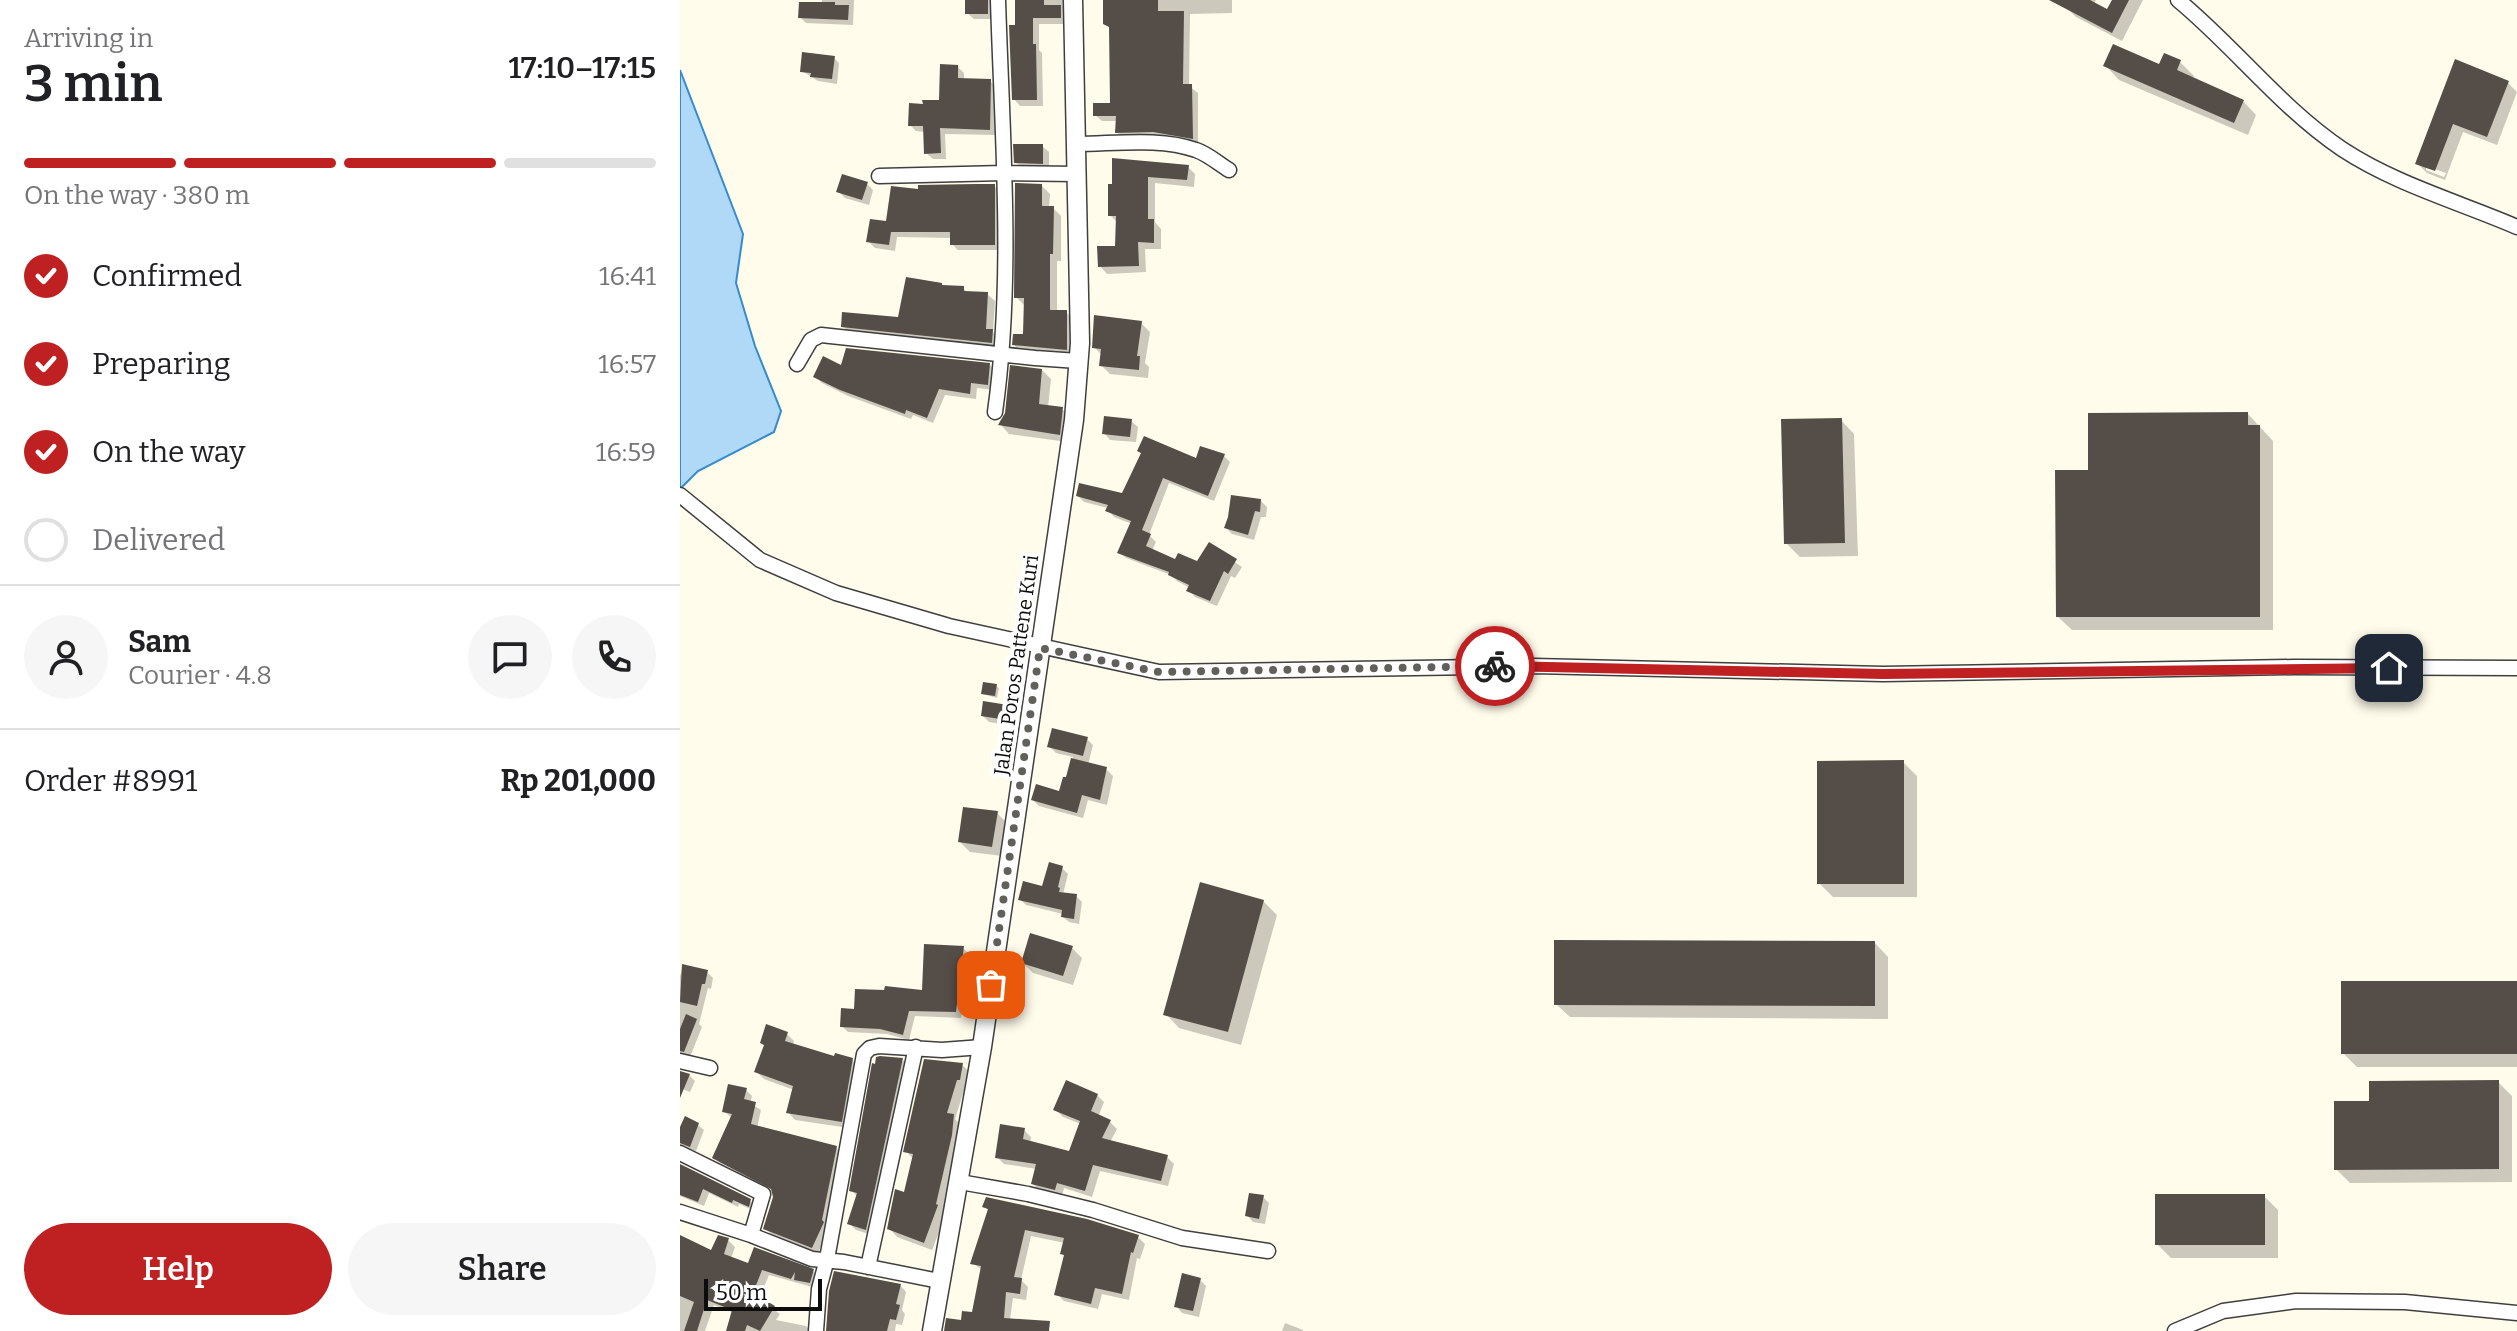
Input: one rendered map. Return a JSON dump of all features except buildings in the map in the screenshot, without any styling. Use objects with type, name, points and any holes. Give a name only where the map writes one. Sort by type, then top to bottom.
[{"type":"street","points":[[995,412],[1004,306],[1004,173],[998,0]]},
{"type":"street","name":"Jalan Poros Pattene Kuri","points":[[932,1331],[982,1047],[1074,420],[1078,361],[1073,0]]},
{"type":"street","points":[[2178,0],[2197,15],[2290,109],[2343,149],[2389,174],[2517,227]]},
{"type":"street","points":[[1076,144],[1185,147],[1199,151],[1229,170]]},
{"type":"street","points":[[879,176],[1077,174]]},
{"type":"street","points":[[797,364],[811,340],[821,335],[1078,361]]},
{"type":"street","points":[[680,495],[760,560],[836,593],[949,626],[1159,672],[1534,666],[1883,674],[2294,667],[2517,668]]},
{"type":"street","points":[[816,1331],[819,1289],[864,1054],[870,1048],[879,1046],[942,1050],[982,1047]]},
{"type":"street","points":[[868,1267],[916,1047]]},
{"type":"street","points":[[680,1061],[710,1068]]},
{"type":"street","points":[[680,1153],[763,1194],[751,1235]]},
{"type":"street","points":[[960,1182],[1093,1210],[1182,1238],[1268,1251]]},
{"type":"street","points":[[680,1231],[684,1214],[751,1235],[812,1259],[827,1259],[939,1281]]},
{"type":"street","points":[[2175,1331],[2223,1311],[2296,1301],[2405,1302],[2517,1313]]},
{"type":"water","points":[[680,70],[743,234],[736,283],[755,346],[781,411],[774,432],[698,471],[680,489]]},
{"type":"way so far","points":[[991,985],[1040,648],[1159,672],[1495,666]]},
{"type":"route","points":[[1495,666],[1883,674],[2389,668]]}]
